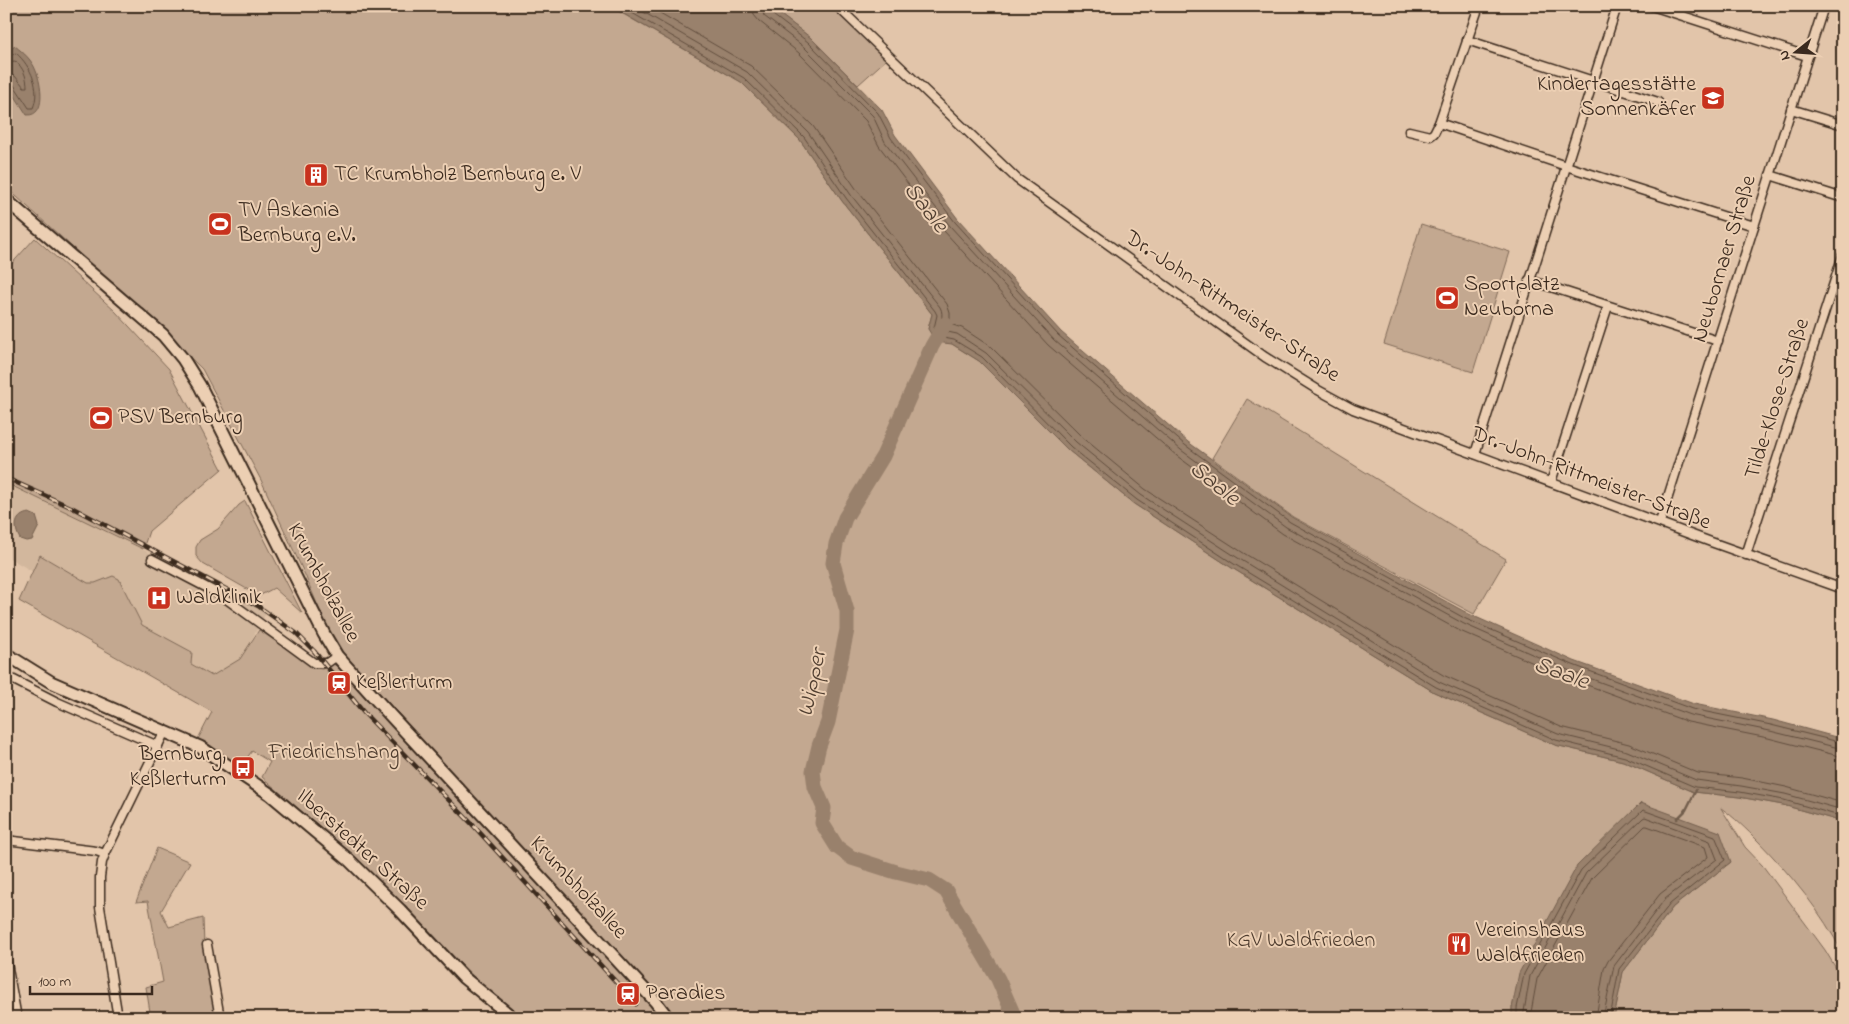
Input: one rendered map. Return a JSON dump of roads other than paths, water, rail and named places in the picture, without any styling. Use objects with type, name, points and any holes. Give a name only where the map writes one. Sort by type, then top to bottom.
[{"type":"street","name":"Dr.-John-Rittmeister-Straße","points":[[838,6],[1017,179],[1265,357],[1318,390],[1354,408],[1475,454],[1843,589]]},
{"type":"street","points":[[1409,131],[1430,136],[1434,133],[1478,6]]},
{"type":"street","points":[[1475,454],[1617,6]]},
{"type":"street","points":[[1652,6],[1807,56]]},
{"type":"street","name":"Neubornaer Straße","points":[[1660,522],[1824,6]]},
{"type":"street","points":[[1467,40],[1658,102]]},
{"type":"street","points":[[1791,109],[1843,125]]},
{"type":"street","points":[[1439,123],[1754,226]]},
{"type":"street","points":[[1770,175],[1843,198]]},
{"type":"street","name":"Krumbholzallee","points":[[6,200],[171,343],[200,386],[324,634],[337,656],[655,1001],[668,1018]]},
{"type":"street","name":"Tilde-Klose-Straße","points":[[1746,555],[1843,254]]},
{"type":"street","points":[[1529,280],[1718,341]]},
{"type":"street","points":[[1551,482],[1608,306]]},
{"type":"street","points":[[152,559],[221,595],[314,663],[327,663],[337,656]]},
{"type":"street","name":"Ilberstedter Straße","points":[[6,654],[51,682],[165,730],[200,747],[240,773],[284,805],[370,879],[464,978],[513,1018]]},
{"type":"street","points":[[6,676],[57,702],[158,746]]},
{"type":"street","points":[[118,1018],[100,907],[102,862],[165,730]]},
{"type":"street","points":[[6,840],[96,851],[105,854]]},
{"type":"street","points":[[207,945],[220,1018]]},
{"type":"street","points":[[6,958],[16,1018]]},
{"type":"water","name":"Saale","points":[[610,6],[769,6],[811,38],[882,110],[895,135],[958,219],[1061,332],[1188,442],[1293,518],[1469,614],[1574,661],[1694,704],[1773,720],[1843,739],[1843,822],[1783,805],[1739,797],[1694,792],[1623,761],[1555,745],[1434,692],[1232,568],[1134,504],[1068,450],[979,361],[952,344],[936,342],[928,329],[932,314],[842,201],[800,140],[741,82]]},
{"type":"water","points":[[15,46],[30,60],[38,76],[41,98],[38,110],[33,114],[27,115],[6,82],[6,52]]},
{"type":"water","points":[[29,513],[36,516],[39,526],[32,540],[26,541],[20,539],[16,526],[21,516]]},
{"type":"water","points":[[1641,803],[1720,832],[1731,862],[1673,907],[1623,972],[1614,1018],[1512,1018],[1512,1008],[1519,973],[1577,866]]},
{"type":"waterway","name":"Wipper","points":[[945,324],[932,346],[883,456],[845,518],[836,544],[833,563],[847,611],[847,630],[828,722],[819,746],[813,771],[815,787],[824,808],[822,823],[837,847],[852,858],[929,880],[946,891],[998,979],[1015,1018]]},
{"type":"waterway","points":[[1677,819],[1686,810],[1696,790]]},
{"type":"railway","points":[[6,478],[73,508],[258,606],[296,633],[314,651],[364,713],[472,824],[636,1004]]},
{"type":"place","name":"Kindertagesstätte Sonnenkäfer","points":[[1713,98]]},
{"type":"place","name":"TC Krumbholz Bernburg e. V","points":[[316,175]]},
{"type":"place","name":"TV Askania Bernburg e.V.","points":[[220,224]]},
{"type":"place","name":"Sportplatz Neuborna","points":[[1447,298]]},
{"type":"place","name":"PSV Bernburg","points":[[101,418]]},
{"type":"place","name":"Waldklinik","points":[[159,598]]},
{"type":"place","name":"Keßlerturm","points":[[339,683]]},
{"type":"place","name":"Bernburg, Keßlerturm","points":[[243,768]]},
{"type":"place","name":"Vereinshaus Waldfrieden","points":[[1459,944]]},
{"type":"place","name":"Paradies","points":[[628,994]]},
{"type":"park label","name":"Friedrichshang","points":[[334,753]]},
{"type":"park label","name":"KGV Waldfrieden","points":[[1301,941]]}]
